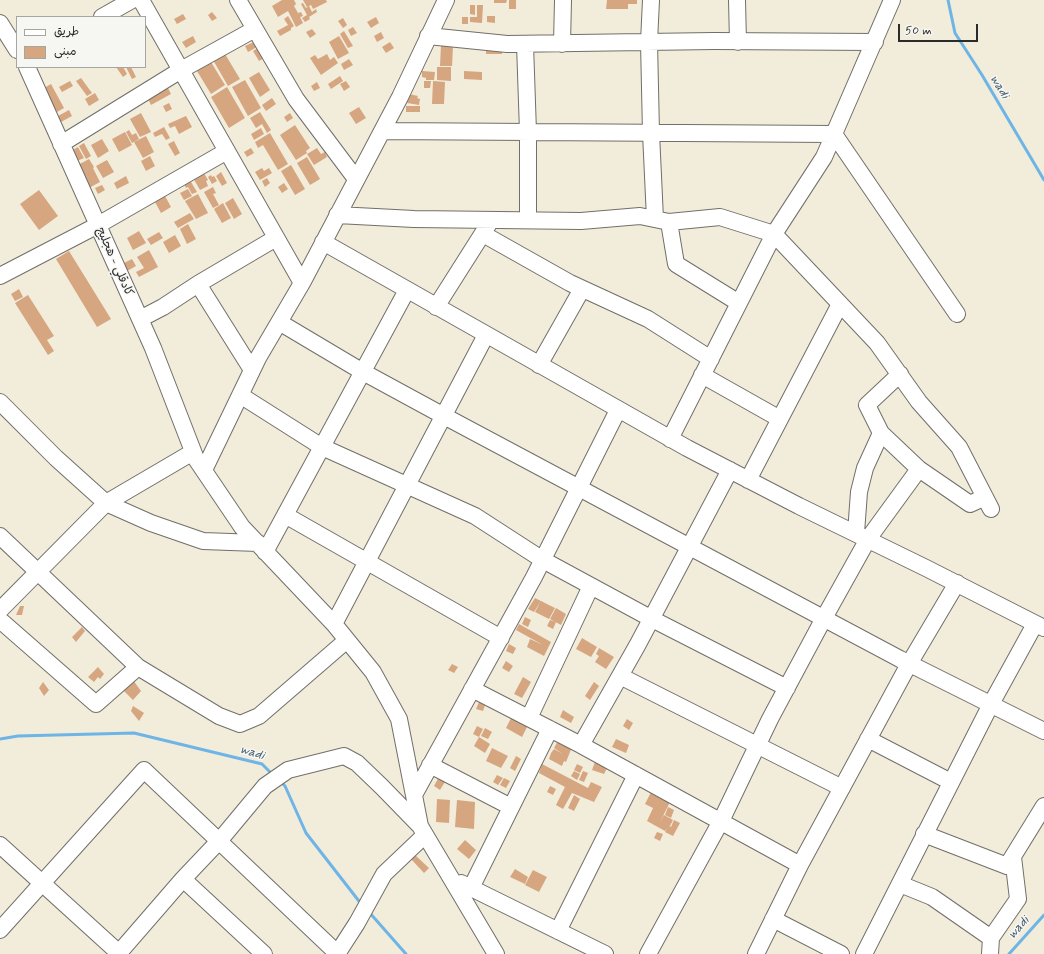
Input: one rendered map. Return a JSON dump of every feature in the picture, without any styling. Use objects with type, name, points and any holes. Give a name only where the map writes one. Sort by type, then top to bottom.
[{"type":"street","points":[[104,16],[132,0]]},
{"type":"street","points":[[141,0],[302,283]]},
{"type":"street","points":[[238,0],[296,99],[356,179]]},
{"type":"street","points":[[0,610],[106,503],[198,460],[240,395],[252,370],[302,283],[400,98],[446,0]]},
{"type":"street","points":[[562,44],[563,0]]},
{"type":"street","points":[[651,0],[649,42],[651,133],[662,220],[676,264],[739,303]]},
{"type":"street","points":[[737,0],[738,42]]},
{"type":"street","points":[[670,439],[774,234],[824,157],[892,0]]},
{"type":"street","points":[[0,23],[16,48]]},
{"type":"street","points":[[61,144],[181,70],[255,29]]},
{"type":"street","points":[[428,36],[507,44],[649,42],[875,42]]},
{"type":"street","points":[[525,44],[528,132],[528,220]]},
{"type":"street","name":"كادقلي - هجليج","points":[[27,68],[153,348],[198,460],[242,527],[334,624],[373,672],[399,719],[422,830]]},
{"type":"street","points":[[382,131],[834,134]]},
{"type":"street","points":[[834,134],[957,314]]},
{"type":"street","points":[[0,276],[98,225],[227,151]]},
{"type":"street","points":[[337,215],[414,219],[581,221],[640,216],[662,220],[720,217],[774,234],[877,343],[900,374],[919,402],[959,448],[988,503],[970,504],[919,469],[881,433],[867,405],[900,374]]},
{"type":"street","points":[[436,307],[492,219]]},
{"type":"street","points":[[483,234],[570,283],[648,319],[711,359]]},
{"type":"street","points":[[140,319],[163,307],[198,284],[276,238]]},
{"type":"street","points":[[323,242],[670,439],[748,480],[957,583],[1040,626],[991,704],[864,954]]},
{"type":"street","points":[[198,284],[252,370]]},
{"type":"street","points":[[539,365],[582,289]]},
{"type":"street","points":[[0,402],[56,458],[106,503],[202,541],[261,548],[285,515],[407,290]]},
{"type":"street","points":[[748,480],[840,304]]},
{"type":"street","points":[[279,322],[363,372],[444,416],[910,664],[1044,731]]},
{"type":"street","points":[[334,624],[486,335]]},
{"type":"street","points":[[702,375],[780,419]]},
{"type":"street","points":[[240,395],[322,447],[475,516],[543,560],[652,619],[787,688]]},
{"type":"street","points":[[414,795],[543,560],[618,410]]},
{"type":"street","points":[[862,536],[859,492],[865,468],[881,433]]},
{"type":"street","points":[[648,954],[721,821],[757,746],[824,618],[862,536],[919,469]]},
{"type":"street","points":[[581,745],[652,619],[730,470]]},
{"type":"street","points":[[285,515],[500,638]]},
{"type":"street","points":[[0,536],[138,667],[219,716],[240,724],[259,716],[346,640]]},
{"type":"street","points":[[756,954],[800,865],[868,739],[957,583]]},
{"type":"street","points":[[529,718],[591,586]]},
{"type":"street","points":[[0,620],[96,704],[138,667]]},
{"type":"street","points":[[620,676],[842,788]]},
{"type":"street","points":[[472,689],[581,745],[800,865]]},
{"type":"street","points":[[471,888],[550,729]]},
{"type":"street","points":[[868,739],[951,782]]},
{"type":"street","points":[[0,845],[119,954],[183,879],[220,840],[265,786],[288,770],[344,756],[357,763],[422,830],[496,954]]},
{"type":"street","points":[[430,765],[511,807]]},
{"type":"street","points":[[0,930],[144,770],[220,840],[338,954],[384,874],[422,830]]},
{"type":"street","points":[[558,931],[636,775]]},
{"type":"street","points":[[924,834],[1006,866],[1044,806]]},
{"type":"street","points":[[990,954],[991,938],[1018,899],[1013,857]]},
{"type":"street","points":[[451,878],[605,954]]},
{"type":"street","points":[[183,879],[264,954]]},
{"type":"street","points":[[900,884],[932,897],[991,938]]},
{"type":"street","points":[[773,919],[841,954]]},
{"type":"building","points":[[282,0],[294,0],[296,4],[294,6],[298,13],[301,12],[303,16],[300,17],[303,23],[296,27],[288,11],[278,17],[272,6]]},
{"type":"building","points":[[303,0],[326,0],[327,2],[313,9],[311,5],[307,7]]},
{"type":"building","points":[[494,0],[507,0],[506,3],[494,3]]},
{"type":"building","points":[[509,0],[516,0],[516,9],[509,9]]},
{"type":"building","points":[[607,0],[637,0],[637,4],[628,4],[628,9],[606,9]]},
{"type":"building","points":[[303,3],[306,8],[309,6],[312,12],[316,9],[317,12],[309,17],[310,19],[305,22],[302,18],[307,15],[301,4]]},
{"type":"building","points":[[470,5],[475,5],[475,15],[470,14]]},
{"type":"building","points":[[477,5],[483,5],[482,23],[470,22],[470,17],[477,17]]},
{"type":"building","points":[[212,12],[217,18],[212,21],[208,15]]},
{"type":"building","points":[[183,14],[186,19],[177,24],[174,19]]},
{"type":"building","points":[[288,16],[294,26],[291,30],[280,36],[277,31],[288,25],[284,19]]},
{"type":"building","points":[[487,16],[495,16],[495,23],[487,22]]},
{"type":"building","points":[[376,17],[379,23],[371,28],[367,22]]},
{"type":"building","points":[[462,17],[468,17],[468,24],[462,24]]},
{"type":"building","points":[[343,18],[347,25],[343,28],[338,21]]},
{"type":"building","points":[[353,27],[357,33],[351,36],[348,30]]},
{"type":"building","points":[[312,29],[316,34],[310,38],[306,32]]},
{"type":"building","points":[[344,31],[353,46],[348,48],[340,34]]},
{"type":"building","points":[[381,32],[384,38],[377,42],[374,36]]},
{"type":"building","points":[[193,36],[196,42],[186,48],[182,42]]},
{"type":"building","points":[[339,36],[349,53],[338,59],[329,42]]},
{"type":"building","points":[[254,42],[257,47],[248,52],[245,46]]},
{"type":"building","points":[[390,42],[394,48],[386,53],[382,47]]},
{"type":"building","points":[[441,45],[453,46],[452,66],[440,66]]},
{"type":"building","points":[[486,47],[502,47],[502,54],[486,54]]},
{"type":"building","points":[[258,48],[264,58],[259,61],[253,51]]},
{"type":"building","points":[[225,54],[240,79],[228,86],[213,60]]},
{"type":"building","points":[[327,54],[330,60],[334,57],[338,63],[321,75],[310,58],[315,55],[318,59]]},
{"type":"building","points":[[349,59],[353,65],[344,70],[341,64]]},
{"type":"building","points":[[211,62],[225,85],[211,94],[197,71]]},
{"type":"building","points":[[437,67],[451,67],[451,81],[437,80]]},
{"type":"building","points":[[117,68],[124,68],[127,74],[123,77]]},
{"type":"building","points":[[126,68],[132,68],[136,77],[132,79]]},
{"type":"building","points":[[422,71],[435,72],[434,80],[426,80],[426,78],[422,77]]},
{"type":"building","points":[[464,71],[482,72],[482,80],[464,79]]},
{"type":"building","points":[[259,72],[270,90],[260,97],[249,78]]},
{"type":"building","points":[[340,76],[343,81],[331,89],[328,84]]},
{"type":"building","points":[[81,78],[92,93],[87,96],[76,81]]},
{"type":"building","points":[[245,80],[261,108],[248,116],[232,87]]},
{"type":"building","points":[[70,81],[73,86],[62,92],[59,87]]},
{"type":"building","points":[[346,81],[350,87],[344,91],[340,84]]},
{"type":"building","points":[[424,81],[431,81],[430,88],[424,88]]},
{"type":"building","points":[[433,81],[445,82],[444,104],[432,104]]},
{"type":"building","points":[[317,82],[320,88],[314,91],[311,86]]},
{"type":"building","points":[[51,84],[64,108],[57,112],[44,88]]},
{"type":"building","points":[[227,87],[245,118],[229,128],[211,97]]},
{"type":"building","points":[[168,88],[171,94],[151,105],[148,99]]},
{"type":"building","points":[[95,93],[99,100],[89,106],[85,99]]},
{"type":"building","points":[[409,94],[418,96],[417,98],[420,99],[419,105],[407,103]]},
{"type":"building","points":[[272,98],[276,104],[266,111],[262,105]]},
{"type":"building","points":[[169,103],[172,109],[166,112],[163,106]]},
{"type":"building","points":[[406,106],[420,106],[420,112],[406,112]]},
{"type":"building","points":[[359,107],[366,118],[356,124],[349,113]]},
{"type":"building","points":[[69,110],[72,116],[61,122],[58,116]]},
{"type":"building","points":[[260,112],[271,130],[267,133],[262,124],[256,128],[250,118]]},
{"type":"building","points":[[141,113],[151,132],[140,137],[130,119]]},
{"type":"building","points":[[290,113],[293,118],[287,122],[284,117]]},
{"type":"building","points":[[186,116],[192,127],[179,134],[175,126],[170,128],[168,124]]},
{"type":"building","points":[[295,125],[310,148],[306,151],[307,153],[296,160],[280,135]]},
{"type":"building","points":[[164,127],[170,138],[166,140],[162,134],[155,137],[153,133]]},
{"type":"building","points":[[261,128],[264,134],[254,140],[251,134]]},
{"type":"building","points":[[129,130],[132,135],[136,133],[139,139],[132,143],[126,132]]},
{"type":"building","points":[[125,132],[132,145],[119,152],[112,139]]},
{"type":"building","points":[[270,133],[288,164],[278,170],[263,145],[258,148],[255,142]]},
{"type":"building","points":[[146,136],[154,152],[143,158],[134,142]]},
{"type":"building","points":[[102,139],[109,151],[98,158],[91,145]]},
{"type":"building","points":[[174,141],[180,153],[175,156],[168,144]]},
{"type":"building","points":[[84,143],[91,156],[86,159],[79,146]]},
{"type":"building","points":[[78,147],[84,158],[77,161],[71,151]]},
{"type":"building","points":[[251,148],[254,153],[247,157],[244,152]]},
{"type":"building","points":[[317,148],[321,154],[325,152],[327,157],[314,165],[307,154]]},
{"type":"building","points":[[150,156],[155,166],[146,171],[141,161]]},
{"type":"building","points":[[307,157],[320,179],[310,185],[297,163]]},
{"type":"building","points":[[89,159],[100,182],[87,189],[76,166]]},
{"type":"building","points":[[107,160],[114,172],[103,178],[96,166]]},
{"type":"building","points":[[291,165],[305,189],[295,195],[281,171]]},
{"type":"building","points":[[262,168],[264,171],[269,168],[272,173],[260,180],[255,172]]},
{"type":"building","points":[[202,170],[208,180],[206,181],[208,186],[200,190],[192,176]]},
{"type":"building","points":[[221,172],[227,183],[222,186],[216,176]]},
{"type":"building","points":[[211,175],[212,177],[214,176],[217,181],[212,184],[208,177]]},
{"type":"building","points":[[126,176],[129,183],[117,189],[114,183]]},
{"type":"building","points":[[188,177],[197,192],[192,194],[188,187],[186,188],[182,180]]},
{"type":"building","points":[[267,178],[270,183],[265,187],[262,181]]},
{"type":"building","points":[[284,183],[288,189],[282,193],[278,187]]},
{"type":"building","points":[[102,185],[105,190],[98,194],[95,188]]},
{"type":"building","points":[[213,187],[216,193],[213,194],[219,205],[213,208],[204,192]]},
{"type":"building","points":[[188,189],[192,196],[184,200],[180,193]]},
{"type":"building","points":[[39,190],[58,216],[39,230],[20,204]]},
{"type":"building","points":[[198,194],[208,213],[196,219],[185,201]]},
{"type":"building","points":[[165,196],[171,207],[161,213],[155,202]]},
{"type":"building","points":[[233,198],[242,214],[234,219],[225,203]]},
{"type":"building","points":[[223,203],[231,218],[222,223],[214,209]]},
{"type":"building","points":[[190,213],[194,219],[178,228],[174,222]]},
{"type":"building","points":[[188,224],[196,239],[187,244],[180,229]]},
{"type":"building","points":[[139,231],[146,243],[133,250],[127,238]]},
{"type":"building","points":[[159,232],[163,238],[151,245],[147,239]]},
{"type":"building","points":[[175,235],[181,246],[169,253],[163,242]]},
{"type":"building","points":[[149,250],[158,267],[139,277],[136,272],[144,268],[137,257]]},
{"type":"building","points":[[69,251],[111,319],[97,327],[56,259]]},
{"type":"building","points":[[132,259],[136,266],[122,274],[118,266]]},
{"type":"building","points":[[19,289],[23,297],[15,301],[11,294]]},
{"type":"building","points":[[28,295],[54,336],[47,340],[54,351],[48,355],[15,303]]},
{"type":"building","points":[[535,598],[541,601],[534,612],[528,609]]},
{"type":"building","points":[[541,601],[555,608],[549,619],[535,612]]},
{"type":"building","points":[[20,606],[24,606],[22,615],[16,615]]},
{"type":"building","points":[[556,608],[566,614],[561,625],[550,619]]},
{"type":"building","points":[[525,617],[531,620],[528,627],[522,624]]},
{"type":"building","points":[[550,620],[556,622],[553,629],[547,626]]},
{"type":"building","points":[[519,624],[551,642],[544,656],[527,647],[530,639],[543,645],[516,630]]},
{"type":"building","points":[[82,627],[85,631],[76,642],[72,637]]},
{"type":"building","points":[[582,638],[597,647],[591,657],[576,649]]},
{"type":"building","points":[[509,644],[516,648],[513,654],[506,651]]},
{"type":"building","points":[[599,648],[614,657],[606,669],[595,662],[599,656],[596,654]]},
{"type":"building","points":[[506,661],[513,666],[509,672],[502,668]]},
{"type":"building","points":[[452,664],[458,667],[454,673],[448,670]]},
{"type":"building","points":[[98,667],[104,674],[100,679],[98,677],[94,682],[88,677]]},
{"type":"building","points":[[523,677],[531,682],[522,698],[514,694]]},
{"type":"building","points":[[133,680],[141,691],[133,700],[123,690]]},
{"type":"building","points":[[43,682],[49,690],[44,696],[39,688]]},
{"type":"building","points":[[594,682],[599,686],[590,700],[585,696]]},
{"type":"building","points":[[479,702],[485,705],[483,711],[476,709]]},
{"type":"building","points":[[133,706],[144,713],[139,721],[131,711]]},
{"type":"building","points":[[563,710],[574,717],[571,723],[560,717]]},
{"type":"building","points":[[512,716],[528,725],[522,737],[506,728]]},
{"type":"building","points":[[627,719],[633,723],[629,730],[623,726]]},
{"type":"building","points":[[477,726],[483,729],[479,737],[473,734]]},
{"type":"building","points":[[485,728],[492,732],[488,739],[481,736]]},
{"type":"building","points":[[479,737],[490,744],[485,753],[474,746]]},
{"type":"building","points":[[616,739],[629,745],[626,753],[612,747]]},
{"type":"building","points":[[558,741],[572,747],[566,762],[564,761],[562,766],[549,759],[554,749],[563,754],[554,748]]},
{"type":"building","points":[[492,748],[508,756],[501,768],[486,761]]},
{"type":"building","points":[[516,756],[521,759],[515,771],[510,768]]},
{"type":"building","points":[[595,762],[607,768],[604,774],[592,770]]},
{"type":"building","points":[[542,764],[588,788],[591,782],[602,787],[594,802],[572,793],[563,809],[556,805],[565,787],[539,773]]},
{"type":"building","points":[[577,764],[583,767],[580,773],[574,770]]},
{"type":"building","points":[[574,771],[580,774],[577,780],[571,776]]},
{"type":"building","points":[[583,771],[588,773],[584,782],[579,780]]},
{"type":"building","points":[[441,773],[448,777],[440,790],[434,786]]},
{"type":"building","points":[[497,775],[503,778],[498,785],[493,782]]},
{"type":"building","points":[[504,778],[510,781],[506,788],[500,785]]},
{"type":"building","points":[[550,786],[556,789],[553,795],[547,792]]},
{"type":"building","points":[[651,792],[670,802],[660,822],[664,815],[673,820],[670,826],[668,825],[671,827],[674,820],[680,823],[673,836],[665,832],[667,828],[665,831],[647,821],[653,808],[645,804]]},
{"type":"building","points":[[574,795],[580,799],[574,811],[568,808]]},
{"type":"building","points":[[437,799],[450,800],[449,823],[436,822]]},
{"type":"building","points":[[457,800],[475,802],[474,829],[455,827]]},
{"type":"building","points":[[668,807],[674,810],[671,818],[665,815]]},
{"type":"building","points":[[657,832],[663,834],[660,841],[654,838]]},
{"type":"building","points":[[465,840],[476,850],[469,859],[457,849]]},
{"type":"building","points":[[415,855],[429,868],[424,873],[411,859]]},
{"type":"building","points":[[515,869],[528,877],[525,884],[510,877]]},
{"type":"building","points":[[533,870],[547,877],[539,892],[525,885]]},
{"type":"waterway","name":"wadi","points":[[948,0],[955,33],[982,75],[1044,180]]},
{"type":"waterway","name":"wadi","points":[[0,739],[18,736],[134,733],[262,764],[272,774]]},
{"type":"waterway","name":"wadi","points":[[281,782],[285,786],[306,833],[362,905]]},
{"type":"waterway","name":"wadi","points":[[369,912],[406,954]]},
{"type":"waterway","name":"wadi","points":[[1009,954],[1044,915]]}]
